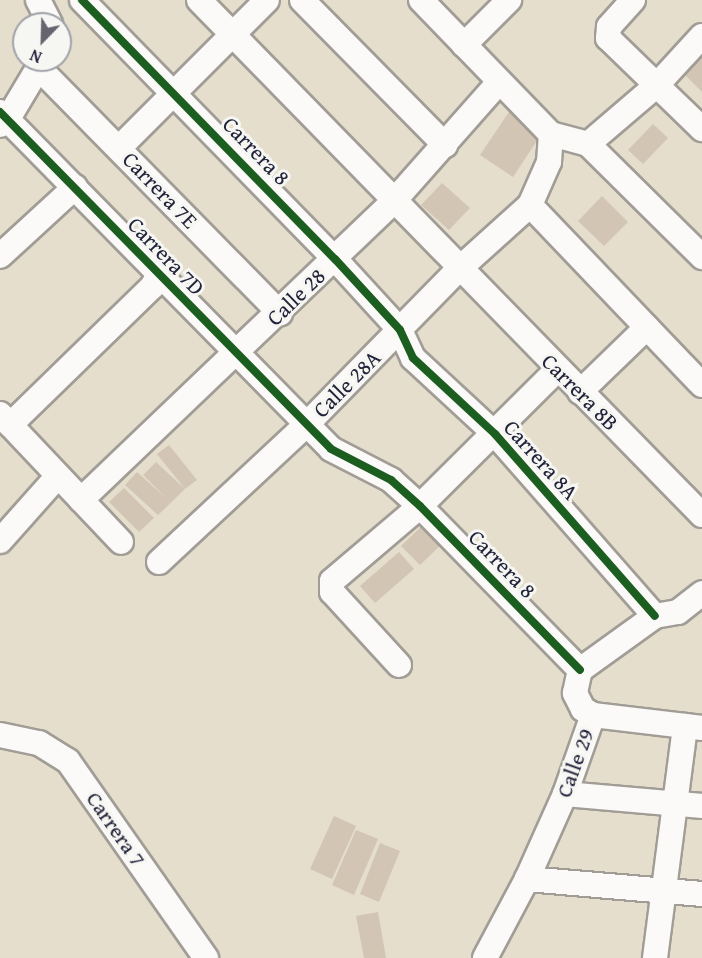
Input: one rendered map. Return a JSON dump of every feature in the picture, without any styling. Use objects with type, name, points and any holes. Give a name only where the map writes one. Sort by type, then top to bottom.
[{"type":"street","name":"Carrera 8","points":[[82,0],[335,259],[400,330]]},
{"type":"street","points":[[199,0],[459,269]]},
{"type":"street","points":[[119,148],[267,0]]},
{"type":"street","points":[[302,0],[445,145]]},
{"type":"street","points":[[421,0],[551,134],[588,144],[702,257]]},
{"type":"street","points":[[464,45],[509,0]]},
{"type":"street","points":[[633,0],[606,33],[656,86],[702,127]]},
{"type":"street","points":[[588,144],[656,86],[702,36]]},
{"type":"street","points":[[3,118],[35,72]]},
{"type":"street","name":"Carrera 7E","points":[[48,72],[280,313]]},
{"type":"street","name":"Calle 28","points":[[81,500],[280,313],[393,202],[499,82]]},
{"type":"street","name":"Carrera 7D","points":[[3,118],[75,187],[158,276],[308,423]]},
{"type":"street","name":"Calle 28A","points":[[159,562],[308,423],[459,269],[530,205],[549,162],[551,134]]},
{"type":"street","points":[[0,256],[75,187]]},
{"type":"street","points":[[530,205],[702,385]]},
{"type":"street","name":"Carrera 8B","points":[[459,269],[702,515]]},
{"type":"street","points":[[121,542],[5,419],[152,287],[158,276]]},
{"type":"street","points":[[580,392],[647,327]]},
{"type":"street","name":"Carrera 8A","points":[[400,330],[413,358],[495,434],[655,616]]},
{"type":"street","points":[[399,665],[332,591],[332,581],[420,506],[557,370]]},
{"type":"street","name":"Carrera 8","points":[[308,423],[331,449],[391,480],[420,506],[580,670]]},
{"type":"street","points":[[1,538],[58,476]]},
{"type":"street","points":[[580,670],[655,616],[673,615],[702,593]]},
{"type":"street","name":"Calle 29","points":[[491,958],[565,794],[592,715],[583,709],[575,693],[580,670]]},
{"type":"street","points":[[592,715],[693,727],[673,803],[655,958]]},
{"type":"street","name":"Carrera 7","points":[[0,735],[39,743],[68,761],[206,958]]},
{"type":"street","points":[[565,794],[702,806]]},
{"type":"street","points":[[527,879],[702,894]]},
{"type":"building","points":[[702,46],[702,92],[679,69]]},
{"type":"building","points":[[509,112],[542,133],[513,177],[480,155]]},
{"type":"building","points":[[653,124],[668,138],[643,164],[628,150]]},
{"type":"building","points":[[442,183],[470,208],[449,230],[421,205]]},
{"type":"building","points":[[602,196],[628,222],[604,246],[578,221]]},
{"type":"building","points":[[169,445],[197,480],[185,489],[157,454]]},
{"type":"building","points":[[156,462],[185,489],[158,515],[125,485],[137,472],[167,499],[143,475]]},
{"type":"building","points":[[124,488],[154,518],[139,532],[109,502]]},
{"type":"building","points":[[428,520],[447,539],[420,565],[401,546]]},
{"type":"building","points":[[399,552],[414,569],[375,603],[360,586]]},
{"type":"building","points":[[334,816],[356,826],[332,879],[310,869]]},
{"type":"building","points":[[356,830],[378,839],[354,895],[332,885]]},
{"type":"building","points":[[380,843],[400,851],[379,902],[360,894]]},
{"type":"building","points":[[378,912],[386,958],[364,958],[356,916]]},
{"type":"cycle path","points":[[82,0],[335,259],[400,330],[413,358],[495,434],[655,616]]},
{"type":"cycle path","points":[[0,112],[331,449],[391,480],[420,506],[580,670]]}]
